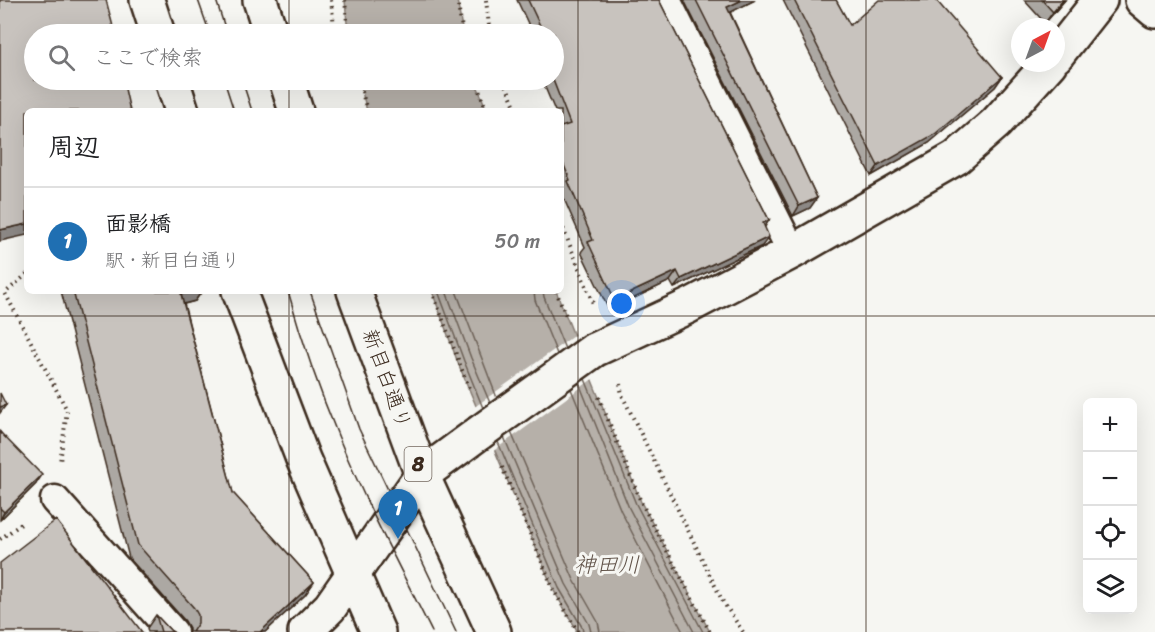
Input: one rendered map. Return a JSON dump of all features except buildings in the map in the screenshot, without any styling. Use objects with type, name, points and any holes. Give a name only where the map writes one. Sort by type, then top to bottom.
[{"type":"street","points":[[147,0],[155,24]]},
{"type":"street","points":[[260,0],[268,24]]},
{"type":"street","points":[[1065,45],[1100,0]]},
{"type":"street","points":[[1142,0],[1155,11]]},
{"type":"street","points":[[305,632],[330,607],[422,475],[602,346],[689,306],[792,252],[956,158],[996,123],[1042,72]]},
{"type":"street","points":[[175,90],[181,108]]},
{"type":"street","points":[[289,90],[295,108]]},
{"type":"street","points":[[240,294],[303,459],[378,632]]},
{"type":"street","name":"新目白通り","points":[[355,294],[422,475],[494,632]]},
{"type":"lane","points":[[666,0],[792,252]]},
{"type":"lane","points":[[55,500],[173,632]]},
{"type":"path","points":[[332,0],[333,24]]},
{"type":"path","points":[[345,0],[347,24]]},
{"type":"path","points":[[457,0],[461,24]]},
{"type":"path","points":[[486,0],[489,24]]},
{"type":"path","points":[[362,90],[366,108]]},
{"type":"path","points":[[478,90],[486,108]]},
{"type":"path","points":[[508,90],[516,108]]},
{"type":"path","points":[[564,232],[602,346],[622,395],[723,603],[743,632]]},
{"type":"path","points":[[24,277],[5,293],[67,410],[55,500]]},
{"type":"path","points":[[557,294],[569,324]]},
{"type":"path","points":[[596,391],[641,502],[710,632]]},
{"type":"water","points":[[345,0],[457,0],[461,24],[347,24]]},
{"type":"water","points":[[362,90],[479,90],[486,108],[366,108]]},
{"type":"water","name":"神田川","points":[[433,294],[557,294],[641,502],[710,632],[578,632],[554,591],[458,363]]},
{"type":"pier","points":[[576,334],[594,378],[492,452],[473,408]]},
{"type":"tram line","points":[[198,0],[206,24]]},
{"type":"tram line","points":[[216,0],[224,24]]},
{"type":"tram line","points":[[227,90],[233,108]]},
{"type":"tram line","points":[[245,90],[251,108]]},
{"type":"tram line","points":[[289,294],[311,365],[349,463],[432,632]]},
{"type":"tram line","points":[[311,294],[359,429],[456,632]]},
{"type":"place","name":"面影橋","points":[[398,539]]}]
